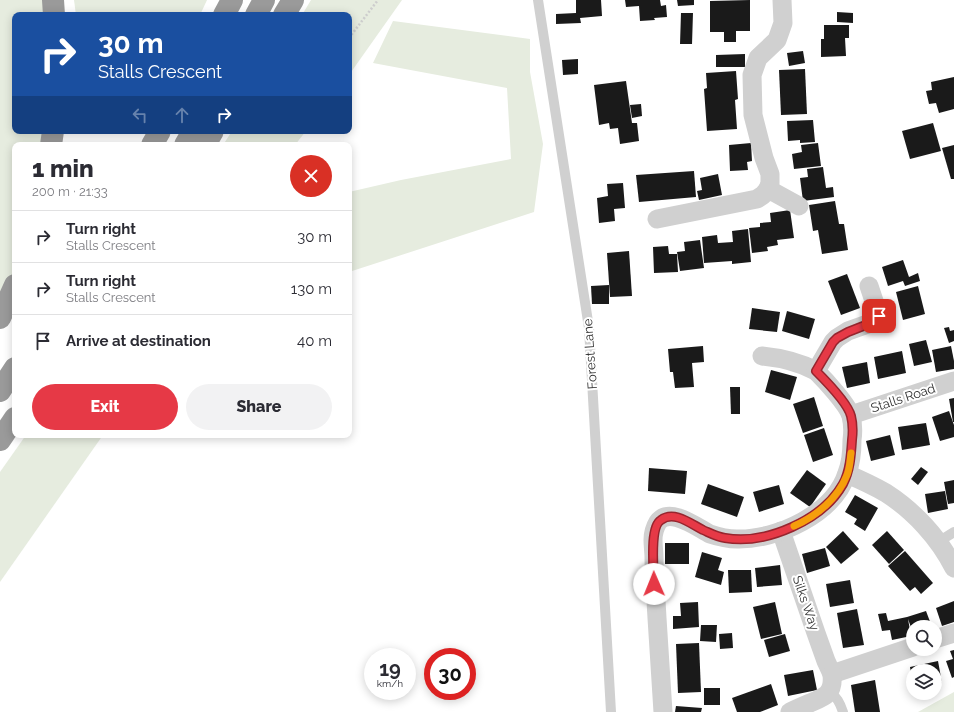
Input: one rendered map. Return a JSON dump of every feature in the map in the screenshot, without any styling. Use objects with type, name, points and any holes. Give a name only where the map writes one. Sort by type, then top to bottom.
[{"type":"highway","points":[[53,0],[54,12]]},
{"type":"highway","points":[[226,12],[232,0]]},
{"type":"highway","points":[[258,12],[264,0]]},
{"type":"highway","points":[[286,12],[293,0]]},
{"type":"highway","points":[[0,318],[12,292]]},
{"type":"highway","points":[[0,391],[12,373]]},
{"type":"highway","points":[[0,440],[12,422]]},
{"type":"street","points":[[657,219],[757,199],[768,189],[770,174],[764,158],[753,116],[752,75],[758,58],[777,40],[783,22],[782,0]]},
{"type":"street","points":[[768,189],[799,206]]},
{"type":"street","points":[[816,371],[833,342],[837,338],[876,321],[879,316],[869,286]]},
{"type":"street","points":[[663,712],[654,584],[653,539],[657,523],[663,518],[682,518],[718,536],[731,539],[757,538],[781,531],[810,518],[825,506],[838,492],[847,474],[852,452],[852,428],[851,415],[847,409],[830,386],[816,371],[792,361],[762,356]]},
{"type":"street","name":"Stalls Road","points":[[851,415],[954,382]]},
{"type":"street","points":[[847,474],[869,484],[899,502],[938,542],[954,568]]},
{"type":"street","name":"Silks Way","points":[[781,531],[826,661],[831,683]]},
{"type":"street","points":[[942,637],[954,633]]},
{"type":"street","points":[[790,712],[822,699],[826,696],[831,683],[906,650]]},
{"type":"lane","name":"Forest Lane","points":[[538,0],[589,328],[611,712]]},
{"type":"lane","points":[[938,542],[954,532]]},
{"type":"lane","points":[[831,683],[843,712]]},
{"type":"path","points":[[352,34],[378,0]]},
{"type":"shaded area","points":[[0,0],[46,0],[46,12],[12,12],[12,134],[44,134],[42,142],[12,142],[12,276],[0,302]]},
{"type":"shaded area","points":[[74,0],[207,0],[201,12],[76,12]]},
{"type":"shaded area","points":[[311,0],[402,0],[352,71],[352,12],[304,12]]},
{"type":"shaded area","points":[[393,21],[530,39],[530,72],[543,144],[534,212],[352,271],[352,191],[401,180],[511,159],[507,88],[373,63]]},
{"type":"shaded area","points":[[230,134],[304,134],[297,142],[225,142]]},
{"type":"shaded area","points":[[24,438],[101,438],[0,582],[0,472]]},
{"type":"shaded area","points":[[954,692],[954,712],[918,712],[942,700]]},
{"type":"building","points":[[576,0],[601,0],[602,16],[580,18],[581,23],[556,24],[556,14],[576,13]]},
{"type":"building","points":[[625,0],[660,0],[661,6],[666,5],[667,17],[654,18],[655,20],[640,21],[639,6],[626,7]]},
{"type":"building","points":[[677,0],[694,0],[694,5],[678,6]]},
{"type":"building","points":[[750,0],[750,31],[736,31],[736,42],[724,42],[724,32],[710,32],[710,1]]},
{"type":"building","points":[[837,12],[853,13],[853,23],[837,22]]},
{"type":"building","points":[[681,13],[693,13],[692,44],[680,44]]},
{"type":"building","points":[[824,25],[849,25],[849,38],[845,38],[846,56],[821,57],[821,39],[824,39]]},
{"type":"building","points":[[803,51],[805,63],[789,66],[787,53]]},
{"type":"building","points":[[745,54],[745,67],[716,67],[716,55]]},
{"type":"building","points":[[578,59],[578,74],[563,75],[562,60]]},
{"type":"building","points":[[805,69],[807,114],[781,115],[779,70]]},
{"type":"building","points":[[736,71],[738,99],[735,100],[737,129],[707,131],[704,89],[707,88],[706,73]]},
{"type":"building","points":[[954,77],[954,109],[939,113],[936,103],[929,104],[926,91],[932,90],[931,82]]},
{"type":"building","points":[[626,81],[632,123],[637,123],[639,141],[620,144],[618,128],[610,129],[609,123],[599,125],[594,85]]},
{"type":"building","points":[[641,104],[642,116],[632,118],[630,105]]},
{"type":"building","points":[[813,120],[815,142],[800,143],[800,140],[788,141],[787,121]]},
{"type":"building","points":[[933,123],[941,151],[910,159],[902,131]]},
{"type":"building","points":[[751,143],[752,161],[747,162],[748,170],[730,171],[729,145]]},
{"type":"building","points":[[818,143],[821,166],[794,169],[792,154],[802,152],[801,145]]},
{"type":"building","points":[[954,145],[954,179],[951,179],[942,148]]},
{"type":"building","points":[[823,167],[826,188],[833,187],[834,197],[803,201],[800,178],[808,177],[807,169]]},
{"type":"building","points":[[694,171],[696,197],[639,202],[636,175]]},
{"type":"building","points":[[718,174],[722,195],[699,200],[697,191],[702,190],[700,178]]},
{"type":"building","points":[[623,183],[625,208],[614,209],[615,221],[599,223],[597,198],[608,196],[607,184]]},
{"type":"building","points":[[835,201],[839,224],[844,224],[848,250],[822,254],[818,230],[813,231],[809,205]]},
{"type":"building","points":[[790,210],[794,238],[777,240],[778,245],[767,247],[768,251],[752,253],[749,228],[760,227],[760,223],[771,222],[770,213]]},
{"type":"building","points":[[748,229],[751,262],[732,264],[732,261],[704,263],[702,237],[717,235],[718,243],[733,242],[732,231]]},
{"type":"building","points":[[700,240],[704,268],[680,271],[677,252],[685,251],[684,242]]},
{"type":"building","points":[[668,246],[669,254],[677,254],[678,272],[654,273],[653,247]]},
{"type":"building","points":[[629,251],[632,296],[610,297],[607,253]]},
{"type":"building","points":[[903,260],[909,277],[918,273],[920,281],[905,286],[903,281],[888,286],[882,267]]},
{"type":"building","points":[[847,274],[860,308],[841,315],[828,281]]},
{"type":"building","points":[[609,285],[609,304],[592,304],[591,286]]},
{"type":"building","points":[[918,286],[925,314],[903,320],[896,292]]},
{"type":"building","points":[[752,308],[780,312],[777,332],[749,329]]},
{"type":"building","points":[[787,311],[815,319],[809,339],[782,331]]},
{"type":"building","points":[[949,327],[950,331],[954,330],[954,341],[949,343],[944,328]]},
{"type":"building","points":[[926,340],[932,362],[914,366],[909,344]]},
{"type":"building","points":[[703,346],[704,362],[692,363],[694,387],[675,388],[673,372],[670,372],[668,349]]},
{"type":"building","points":[[951,346],[954,369],[936,372],[932,350]]},
{"type":"building","points":[[902,351],[906,373],[878,379],[874,357]]},
{"type":"building","points":[[867,362],[870,383],[847,388],[842,367]]},
{"type":"building","points":[[771,370],[797,377],[790,400],[765,392]]},
{"type":"building","points":[[730,387],[740,387],[740,414],[731,414]]},
{"type":"building","points":[[814,397],[823,426],[803,433],[793,404]]},
{"type":"building","points":[[954,398],[954,422],[953,422],[949,399]]},
{"type":"building","points":[[949,411],[954,425],[954,437],[940,441],[932,417]]},
{"type":"building","points":[[926,423],[930,445],[902,450],[898,427]]},
{"type":"building","points":[[824,428],[833,455],[813,462],[804,435]]},
{"type":"building","points":[[890,435],[895,455],[871,461],[866,441]]},
{"type":"building","points":[[921,467],[928,472],[918,485],[911,479]]},
{"type":"building","points":[[649,468],[687,471],[685,494],[648,491]]},
{"type":"building","points":[[807,470],[826,484],[810,507],[790,493]]},
{"type":"building","points":[[954,480],[954,503],[948,504],[944,482]]},
{"type":"building","points":[[708,484],[744,497],[737,517],[701,504]]},
{"type":"building","points":[[779,485],[784,504],[759,512],[753,492]]},
{"type":"building","points":[[945,491],[948,509],[928,513],[925,494]]},
{"type":"building","points":[[855,495],[878,508],[865,531],[854,524],[857,519],[845,512]]},
{"type":"building","points":[[843,531],[859,549],[841,564],[826,547]]},
{"type":"building","points":[[887,531],[904,550],[889,564],[872,545]]},
{"type":"building","points":[[665,543],[689,543],[689,564],[665,564]]},
{"type":"building","points":[[825,548],[830,566],[807,573],[802,554]]},
{"type":"building","points":[[905,551],[933,583],[921,594],[915,587],[910,591],[888,566]]},
{"type":"building","points":[[702,552],[722,558],[718,570],[724,572],[721,585],[695,577]]},
{"type":"building","points":[[780,565],[782,585],[757,587],[755,568]]},
{"type":"building","points":[[728,570],[751,570],[752,592],[729,593]]},
{"type":"building","points":[[850,580],[854,603],[830,607],[826,584]]},
{"type":"building","points":[[954,601],[954,622],[942,626],[942,620],[940,620],[936,608]]},
{"type":"building","points":[[698,602],[699,627],[673,629],[673,616],[681,616],[680,603]]},
{"type":"building","points":[[775,602],[782,634],[761,639],[753,607]]},
{"type":"building","points":[[857,609],[864,645],[843,648],[837,613]]},
{"type":"building","points":[[926,611],[929,620],[906,620],[906,637],[892,640],[890,630],[882,631],[878,614],[886,613],[888,621]]},
{"type":"building","points":[[701,625],[717,625],[716,642],[700,641]]},
{"type":"building","points":[[732,633],[733,648],[720,649],[719,634]]},
{"type":"building","points":[[785,634],[790,651],[769,657],[764,640]]},
{"type":"building","points":[[699,643],[701,692],[678,693],[676,644]]},
{"type":"building","points":[[954,650],[954,677],[952,678],[946,661],[953,659],[950,651]]},
{"type":"building","points":[[938,661],[939,664],[924,664]]},
{"type":"building","points":[[813,670],[817,690],[788,696],[784,675]]},
{"type":"building","points":[[875,680],[880,712],[855,712],[851,685]]},
{"type":"building","points":[[771,684],[778,705],[760,712],[737,712],[732,698]]},
{"type":"building","points":[[704,688],[720,688],[720,705],[704,705]]},
{"type":"building","points":[[676,706],[702,708],[701,712],[675,712]]},
{"type":"slow traffic","points":[[794,526],[810,518],[825,506],[838,492],[847,474],[851,453]]},
{"type":"route","points":[[654,584],[653,539],[657,523],[663,518],[682,518],[694,526],[724,538],[757,538],[792,527],[810,518],[825,506],[838,492],[847,474],[852,452],[851,415],[824,378],[816,371],[833,342],[837,338],[843,334],[876,321],[879,316]]}]
